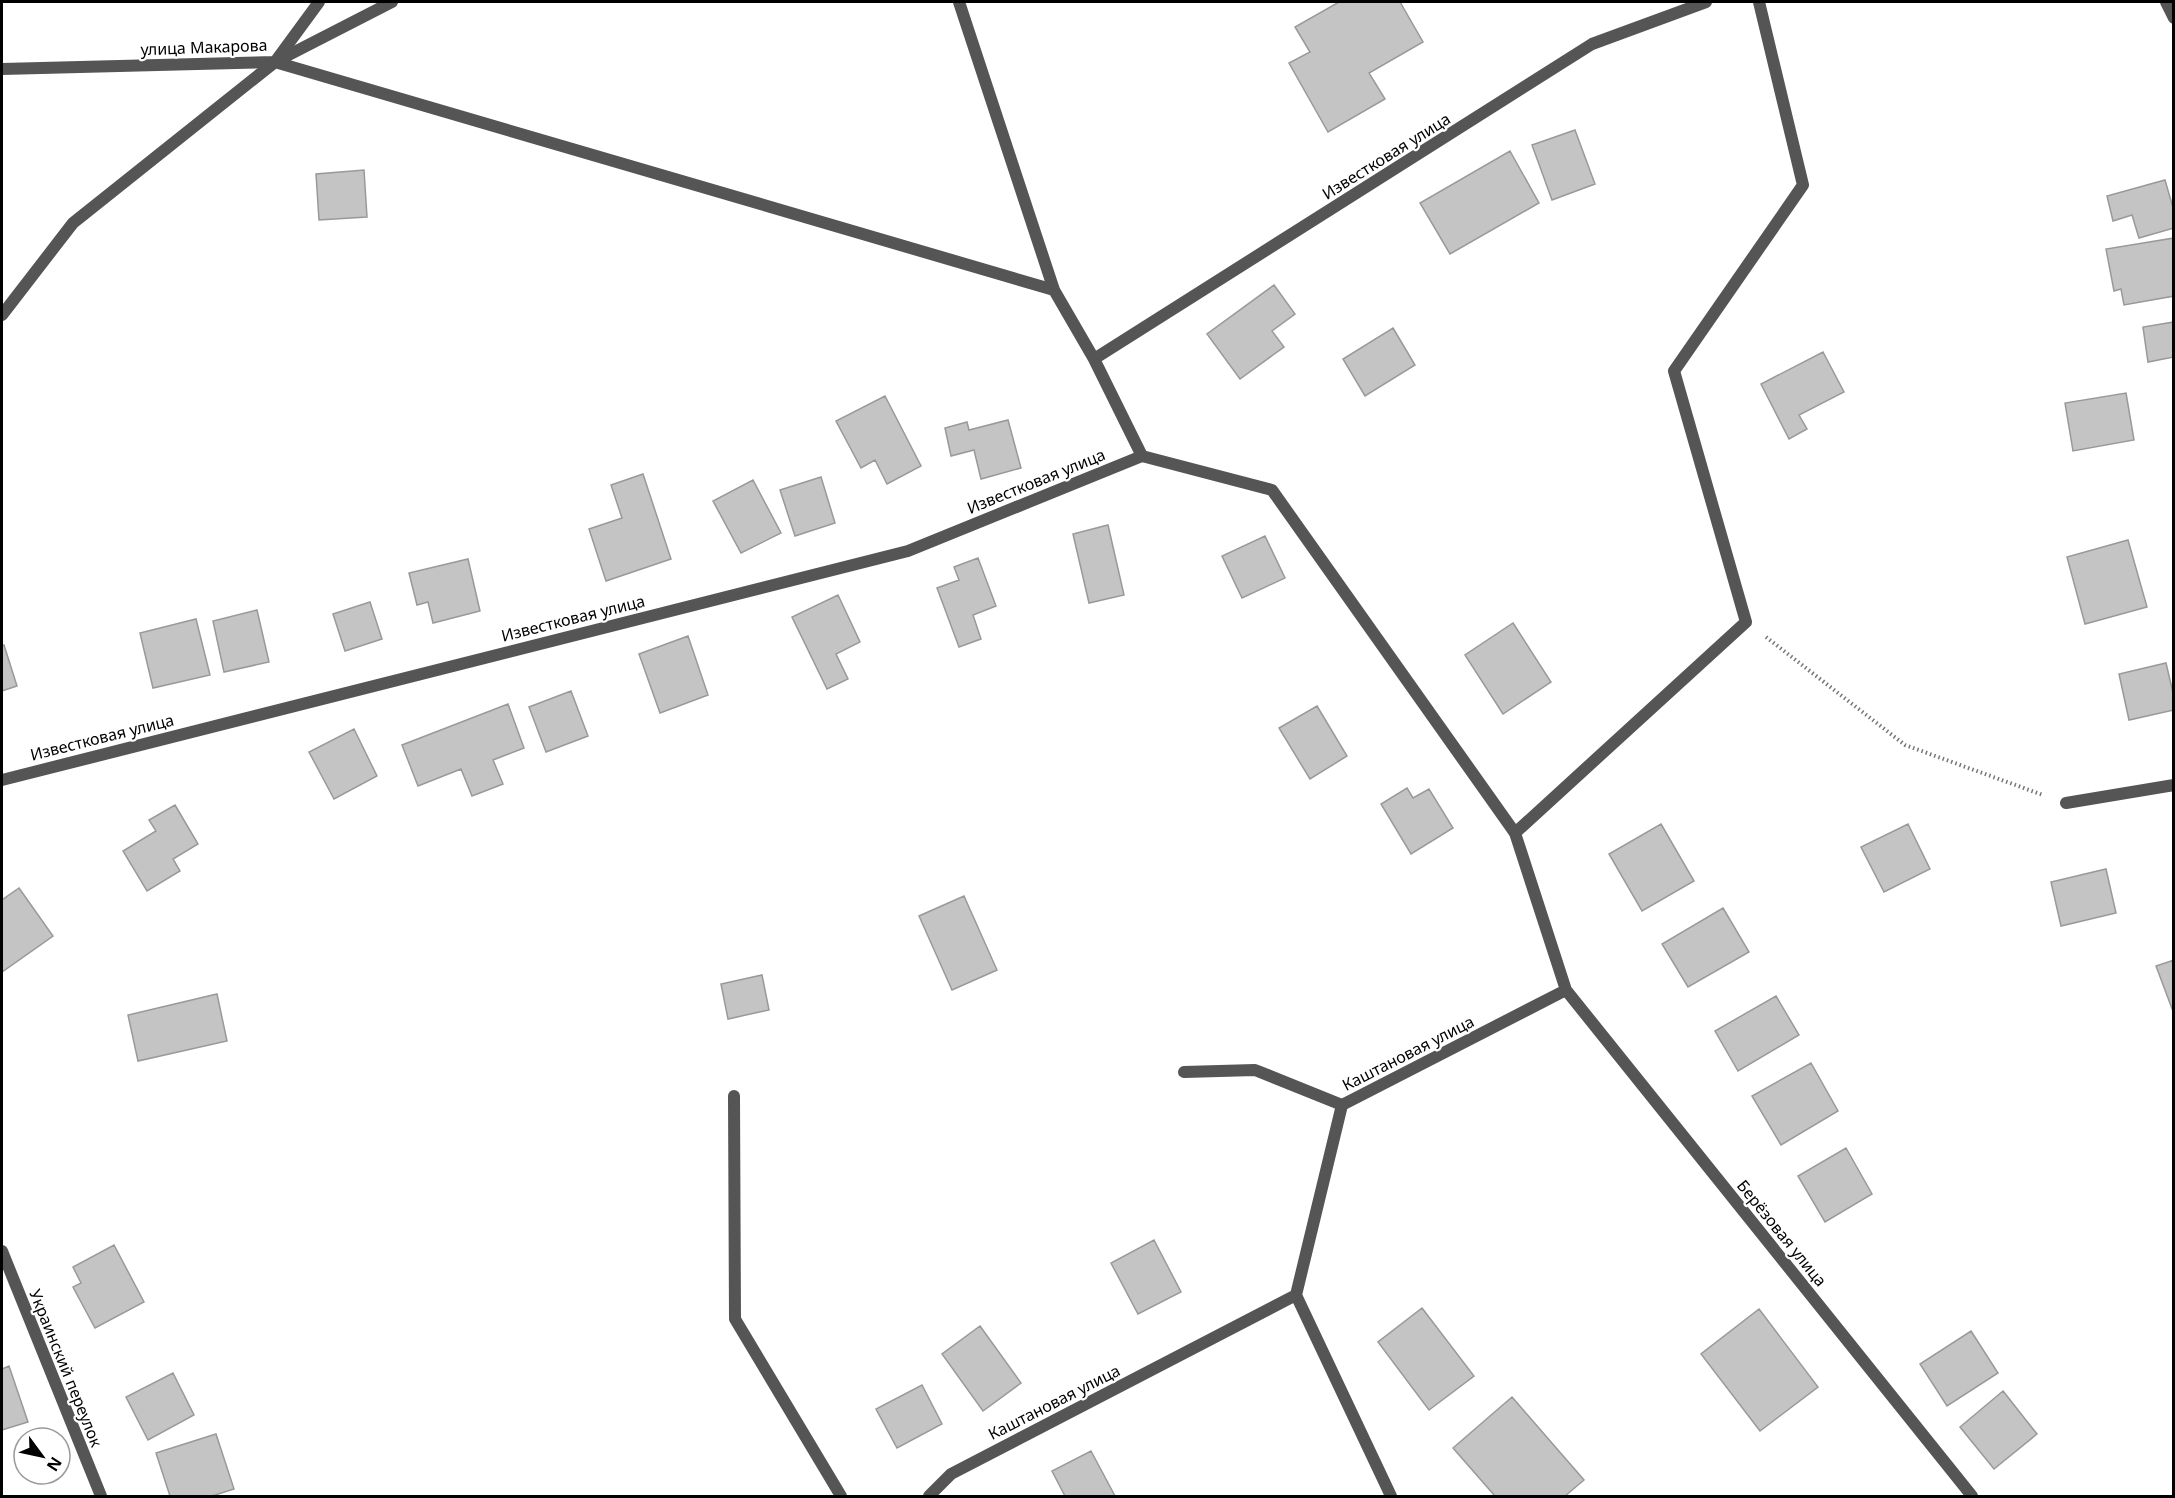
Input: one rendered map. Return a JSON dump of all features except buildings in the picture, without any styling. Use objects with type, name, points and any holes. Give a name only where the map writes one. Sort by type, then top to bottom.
[{"type":"street","points":[[2,315],[73,223],[275,62],[319,2]]},
{"type":"street","name":"улица Макарова","points":[[2,69],[275,62],[392,2]]},
{"type":"street","points":[[959,2],[1054,290],[1094,359],[1142,456],[1272,490],[1515,833],[1566,990]]},
{"type":"street","name":"Известковая улица","points":[[1094,359],[1593,44],[1706,2]]},
{"type":"street","points":[[1515,833],[1746,622],[1674,371],[1803,185],[1759,2]]},
{"type":"street","points":[[2166,2],[2174,18]]},
{"type":"street","points":[[275,62],[1054,290]]},
{"type":"street","name":"Известковая улица","points":[[2,780],[908,551],[1142,456]]},
{"type":"street","points":[[2066,803],[2174,785]]},
{"type":"street","name":"Каштановая улица","points":[[929,1497],[951,1474],[1296,1294],[1342,1105],[1566,990]]},
{"type":"street","name":"Берёзовая улица","points":[[1566,990],[1972,1497]]},
{"type":"street","points":[[1184,1072],[1255,1070],[1342,1105]]},
{"type":"street","points":[[734,1096],[735,1319],[841,1497]]},
{"type":"street","name":"Украинский переулок","points":[[2,1251],[100,1497]]},
{"type":"street","points":[[1296,1294],[1390,1497]]},
{"type":"path","points":[[1746,622],[1905,745],[2066,803]]}]
